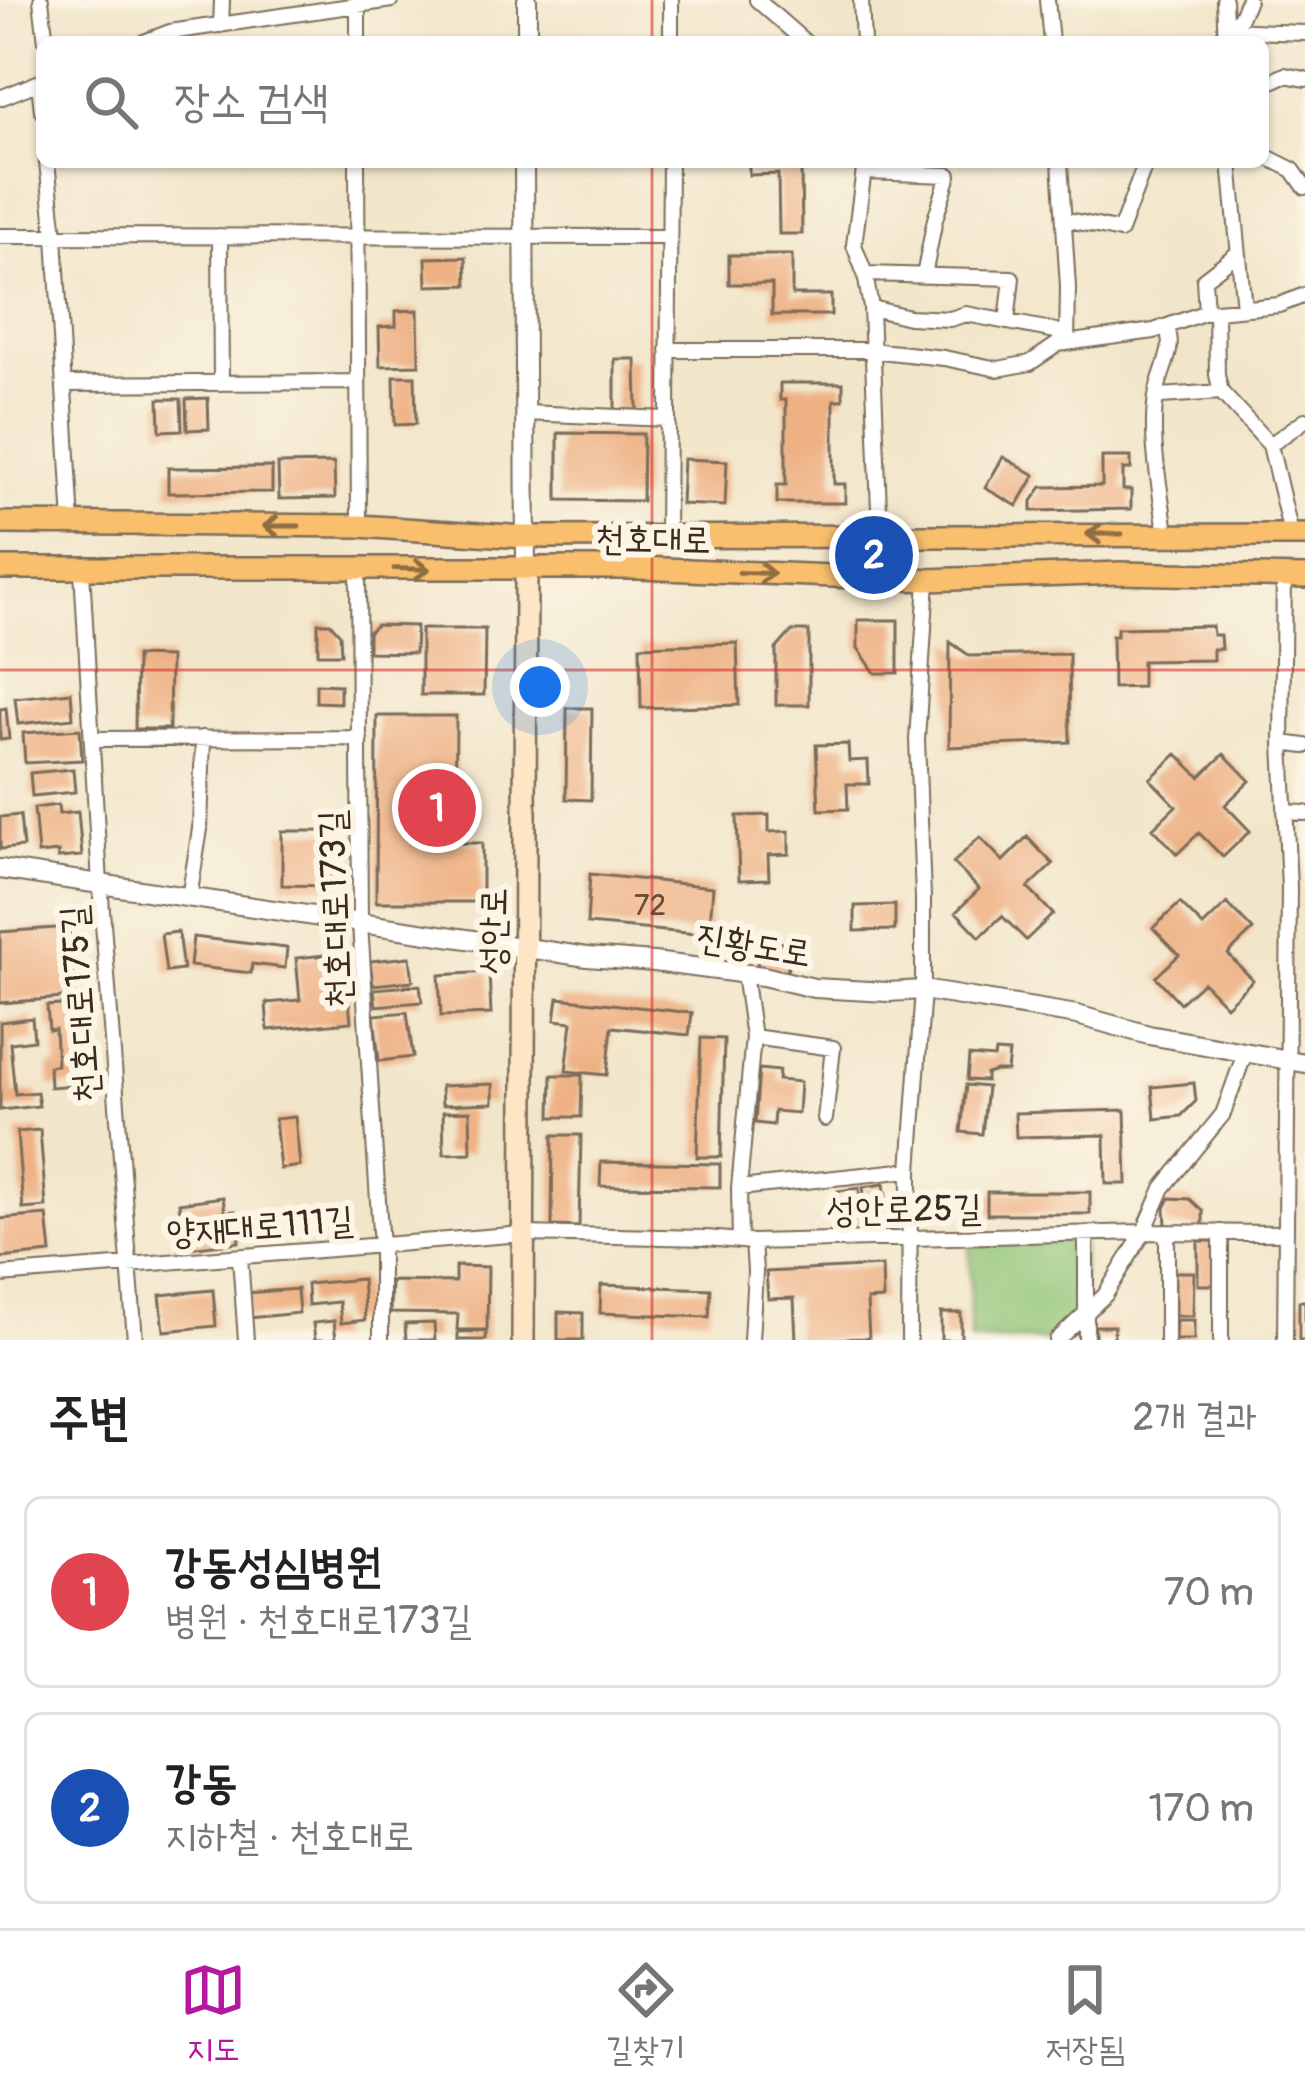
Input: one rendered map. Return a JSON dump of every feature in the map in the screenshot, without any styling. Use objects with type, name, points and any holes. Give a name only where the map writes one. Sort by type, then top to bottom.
[{"type":"main road","name":"천호대로","points":[[0,523],[358,526],[525,537],[1298,535]]},
{"type":"main road","name":"천호대로","points":[[0,568],[640,568],[927,580],[1120,573],[1295,576]]},
{"type":"main road","name":"성안로","points":[[523,1340],[526,570]]},
{"type":"street","points":[[41,0],[45,36]]},
{"type":"street","points":[[221,25],[222,0]]},
{"type":"street","points":[[160,36],[392,0]]},
{"type":"street","points":[[526,36],[527,0]]},
{"type":"street","points":[[671,0],[671,36]]},
{"type":"street","points":[[758,0],[797,36]]},
{"type":"street","points":[[861,0],[863,36]]},
{"type":"street","points":[[1047,0],[1050,36]]},
{"type":"street","points":[[1224,0],[1226,36]]},
{"type":"street","points":[[1226,36],[1248,0]]},
{"type":"street","points":[[358,2],[358,36]]},
{"type":"street","points":[[1226,36],[1305,33]]},
{"type":"street","points":[[1269,83],[1285,75],[1305,79]]},
{"type":"street","points":[[0,98],[36,84]]},
{"type":"street","points":[[1293,170],[1305,154]]},
{"type":"street","points":[[1269,158],[1293,170],[1305,187]]},
{"type":"street","points":[[48,168],[72,524]]},
{"type":"street","points":[[357,168],[358,526]]},
{"type":"street","name":"성안로","points":[[524,168],[526,570]]},
{"type":"street","points":[[667,537],[670,168]]},
{"type":"street","points":[[865,168],[854,245],[871,308],[880,535]]},
{"type":"street","points":[[876,168],[949,175],[934,219],[924,276]]},
{"type":"street","points":[[1060,168],[1067,343]]},
{"type":"street","points":[[1064,219],[1120,231],[1144,168]]},
{"type":"street","points":[[1231,168],[1244,308]]},
{"type":"street","points":[[0,236],[669,237]]},
{"type":"street","points":[[220,236],[221,383]]},
{"type":"street","points":[[1238,253],[1204,279],[1217,375],[1221,392],[1270,445],[1298,535]]},
{"type":"street","points":[[865,274],[1012,278],[1007,322]]},
{"type":"street","points":[[668,350],[871,350],[998,369],[1030,363],[1058,344],[1154,331],[1211,311],[1280,305],[1305,295]]},
{"type":"street","points":[[871,308],[950,320],[966,314],[1056,331],[1067,343]]},
{"type":"street","points":[[1166,327],[1170,350],[1157,391],[1154,427],[1166,534]]},
{"type":"street","points":[[65,384],[358,382]]},
{"type":"street","points":[[1157,391],[1161,396],[1221,392]]},
{"type":"street","points":[[525,413],[667,419]]},
{"type":"street","points":[[1270,445],[1305,420]]},
{"type":"street","name":"천호대로173길","points":[[358,568],[361,924],[381,1247],[381,1340]]},
{"type":"street","name":"천호대로175길","points":[[82,570],[100,884],[135,1340]]},
{"type":"street","points":[[1285,1340],[1288,1121],[1297,1062],[1297,886],[1285,812],[1282,743],[1295,576]]},
{"type":"street","points":[[909,1340],[910,1170],[923,990],[917,740],[927,580]]},
{"type":"street","points":[[190,898],[200,829],[203,738]]},
{"type":"street","points":[[92,739],[360,738]]},
{"type":"street","points":[[1282,743],[1305,746]]},
{"type":"street","points":[[1285,812],[1305,813]]},
{"type":"street","name":"진황도로","points":[[0,869],[524,948],[744,974],[814,988],[923,990],[1076,1015],[1149,1035],[1297,1062]]},
{"type":"street","points":[[744,974],[754,1037],[739,1188],[755,1271],[751,1340]]},
{"type":"street","points":[[754,1037],[833,1048],[825,1119]]},
{"type":"street","points":[[1057,1340],[1105,1295],[1144,1232],[1163,1188],[1223,1114],[1245,1053]]},
{"type":"street","points":[[1288,1121],[1305,1125]]},
{"type":"street","points":[[739,1188],[910,1170]]},
{"type":"street","points":[[1167,1232],[1167,1340]]},
{"type":"street","points":[[1221,1232],[1221,1340]]},
{"type":"street","name":"성안로25길","points":[[524,1234],[747,1242],[1286,1233]]},
{"type":"street","name":"양재대로111길","points":[[0,1275],[524,1234]]},
{"type":"street","points":[[1086,1234],[1086,1340]]},
{"type":"street","points":[[240,1257],[246,1340]]},
{"type":"green space","points":[[1082,1239],[1082,1309],[1048,1340],[970,1340],[970,1243]]},
{"type":"building","points":[[749,168],[817,168],[801,169],[802,234],[779,234],[778,174],[749,175]]},
{"type":"building","points":[[729,255],[792,255],[792,295],[831,295],[831,315],[772,315],[772,284],[729,284]]},
{"type":"building","points":[[466,257],[467,285],[427,286],[426,258]]},
{"type":"building","points":[[418,310],[419,365],[380,366],[379,327],[396,326],[396,311]]},
{"type":"building","points":[[615,359],[636,359],[637,410],[615,410]]},
{"type":"building","points":[[394,376],[415,376],[416,424],[395,425]]},
{"type":"building","points":[[780,383],[843,383],[843,400],[834,400],[834,484],[845,484],[845,503],[777,503],[777,485],[786,485],[786,400],[780,400]]},
{"type":"building","points":[[208,398],[209,429],[187,430],[186,399]]},
{"type":"building","points":[[159,399],[181,399],[182,430],[160,431]]},
{"type":"building","points":[[558,433],[643,434],[642,501],[558,500]]},
{"type":"building","points":[[1003,457],[1035,475],[1017,506],[985,488]]},
{"type":"building","points":[[1102,457],[1131,457],[1131,469],[1123,469],[1123,490],[1131,490],[1131,509],[1032,511],[1032,501],[1042,487],[1102,486]]},
{"type":"building","points":[[683,459],[727,461],[725,506],[681,504]]},
{"type":"building","points":[[334,463],[335,498],[279,499],[278,464]]},
{"type":"building","points":[[272,467],[272,492],[168,493],[168,468]]},
{"type":"building","points":[[858,620],[898,620],[898,673],[875,673],[858,648]]},
{"type":"building","points":[[318,623],[330,623],[340,634],[341,654],[318,654]]},
{"type":"building","points":[[376,625],[416,626],[415,653],[368,652],[368,632]]},
{"type":"building","points":[[1212,626],[1213,635],[1220,635],[1221,649],[1213,649],[1213,660],[1142,661],[1142,687],[1113,688],[1112,636],[1117,636],[1117,628]]},
{"type":"building","points":[[421,629],[485,629],[484,695],[421,695]]},
{"type":"building","points":[[792,631],[809,631],[809,705],[776,705],[776,649]]},
{"type":"building","points":[[950,642],[970,656],[1069,654],[1070,742],[949,747]]},
{"type":"building","points":[[737,643],[739,705],[641,708],[640,646]]},
{"type":"building","points":[[136,656],[170,657],[169,729],[135,729]]},
{"type":"building","points":[[316,684],[340,685],[340,703],[316,702]]},
{"type":"building","points":[[71,692],[73,718],[18,724],[15,698]]},
{"type":"building","points":[[6,708],[9,739],[0,740],[0,709]]},
{"type":"building","points":[[567,708],[592,708],[591,800],[566,799]]},
{"type":"building","points":[[377,716],[456,716],[455,843],[482,843],[482,902],[376,902]]},
{"type":"building","points":[[80,729],[82,760],[25,763],[23,733]]},
{"type":"building","points":[[848,744],[849,761],[868,760],[869,784],[847,784],[848,809],[819,810],[816,745]]},
{"type":"building","points":[[1177,754],[1200,777],[1224,754],[1250,781],[1225,805],[1250,831],[1223,857],[1199,833],[1177,854],[1153,828],[1176,806],[1150,779]]},
{"type":"building","points":[[73,769],[75,792],[32,796],[30,773]]},
{"type":"building","points":[[58,805],[59,814],[78,812],[82,856],[38,854],[34,808]]},
{"type":"building","points":[[20,815],[23,847],[0,849],[0,817]]},
{"type":"building","points":[[769,815],[769,832],[789,831],[789,854],[768,855],[769,879],[739,880],[737,816]]},
{"type":"building","points":[[282,831],[331,831],[331,886],[282,885]]},
{"type":"building","points":[[980,837],[1003,861],[1027,837],[1053,864],[1028,888],[1053,914],[1026,940],[1002,916],[980,937],[956,912],[979,889],[953,863]]},
{"type":"building","points":[[590,874],[713,887],[709,935],[587,924]]},
{"type":"building","points":[[1180,903],[1203,926],[1227,903],[1253,930],[1228,954],[1253,980],[1226,1006],[1203,982],[1180,1003],[1156,977],[1179,955],[1153,928]]},
{"type":"building","points":[[895,905],[895,930],[855,931],[855,906]]},
{"type":"building","points":[[69,927],[74,997],[0,1003],[0,932]]},
{"type":"building","points":[[178,932],[183,970],[166,972],[161,934]]},
{"type":"building","points":[[193,937],[287,948],[285,968],[252,964],[251,973],[190,966]]},
{"type":"building","points":[[760,940],[791,944],[787,973],[757,968]]},
{"type":"building","points":[[335,954],[337,970],[346,969],[351,1022],[268,1030],[266,1003],[300,1000],[296,958]]},
{"type":"building","points":[[410,957],[413,981],[373,985],[370,961]]},
{"type":"building","points":[[489,972],[491,1014],[441,1016],[439,975]]},
{"type":"building","points":[[420,985],[422,1002],[376,1006],[374,989]]},
{"type":"building","points":[[558,998],[692,1013],[689,1035],[612,1027],[607,1075],[566,1071],[572,1022],[555,1020]]},
{"type":"building","points":[[85,1003],[90,1084],[50,1087],[49,1066],[57,1065],[55,1029],[49,1030],[47,1006]]},
{"type":"building","points":[[407,1012],[413,1057],[379,1061],[374,1015]]},
{"type":"building","points":[[32,1018],[34,1040],[10,1043],[15,1094],[37,1092],[39,1106],[0,1110],[0,1022]]},
{"type":"building","points":[[701,1038],[724,1039],[721,1157],[697,1157]]},
{"type":"building","points":[[995,1052],[1009,1053],[1007,1071],[986,1074],[986,1081],[967,1080],[969,1056],[994,1058]]},
{"type":"building","points":[[759,1069],[779,1071],[778,1080],[800,1082],[798,1113],[774,1111],[773,1125],[755,1123]]},
{"type":"building","points":[[552,1075],[582,1075],[581,1117],[551,1117]]},
{"type":"building","points":[[1194,1083],[1196,1101],[1181,1116],[1155,1119],[1152,1087]]},
{"type":"building","points":[[493,1084],[493,1103],[442,1105],[441,1086]]},
{"type":"building","points":[[966,1085],[987,1087],[982,1134],[961,1132]]},
{"type":"building","points":[[1125,1110],[1127,1184],[1106,1184],[1105,1135],[1016,1137],[1015,1113]]},
{"type":"building","points":[[470,1111],[471,1153],[444,1154],[443,1112]]},
{"type":"building","points":[[295,1117],[300,1166],[280,1169],[275,1119]]},
{"type":"building","points":[[40,1130],[46,1207],[23,1209],[17,1132]]},
{"type":"building","points":[[553,1135],[581,1135],[579,1227],[552,1226]]},
{"type":"building","points":[[601,1162],[720,1164],[720,1187],[600,1186]]},
{"type":"building","points":[[884,1184],[890,1230],[869,1233],[863,1187]]},
{"type":"building","points":[[859,1188],[865,1233],[844,1236],[838,1191]]},
{"type":"building","points":[[987,1192],[1090,1192],[1090,1214],[987,1214]]},
{"type":"building","points":[[223,1197],[225,1212],[235,1211],[239,1242],[179,1249],[179,1203]]},
{"type":"building","points":[[1170,1198],[1190,1199],[1203,1211],[1203,1228],[1166,1226]]},
{"type":"building","points":[[47,1215],[51,1253],[0,1258],[0,1219]]},
{"type":"building","points":[[1198,1241],[1217,1241],[1216,1285],[1198,1285]]},
{"type":"building","points":[[455,1266],[488,1267],[487,1330],[457,1330],[458,1314],[390,1313],[391,1281],[455,1282]]},
{"type":"building","points":[[882,1266],[883,1299],[867,1300],[869,1338],[796,1340],[794,1298],[768,1299],[766,1272]]},
{"type":"building","points":[[1175,1272],[1194,1272],[1193,1316],[1175,1316]]},
{"type":"building","points":[[362,1279],[365,1320],[341,1323],[339,1302],[308,1305],[307,1284]]},
{"type":"building","points":[[601,1285],[711,1289],[709,1317],[600,1313]]},
{"type":"building","points":[[297,1289],[299,1313],[248,1318],[246,1293]]},
{"type":"building","points":[[213,1290],[216,1326],[164,1331],[160,1295]]},
{"type":"building","points":[[1299,1301],[1305,1301],[1305,1340],[1299,1340]]},
{"type":"building","points":[[558,1312],[583,1313],[583,1340],[558,1340]]},
{"type":"building","points":[[941,1313],[961,1313],[961,1340],[941,1340]]},
{"type":"building","points":[[1176,1320],[1194,1320],[1194,1340],[1175,1340]]},
{"type":"building","points":[[334,1321],[336,1340],[315,1340],[313,1323]]},
{"type":"building","points":[[434,1323],[435,1340],[406,1340],[405,1324]]},
{"type":"building","points":[[1095,1326],[1114,1326],[1114,1340],[1095,1340]]},
{"type":"building","points":[[486,1331],[486,1340],[458,1340],[458,1332]]},
{"type":"place","name":"강동","points":[[874,555]]},
{"type":"place","name":"강동성심병원","points":[[437,808]]}]
